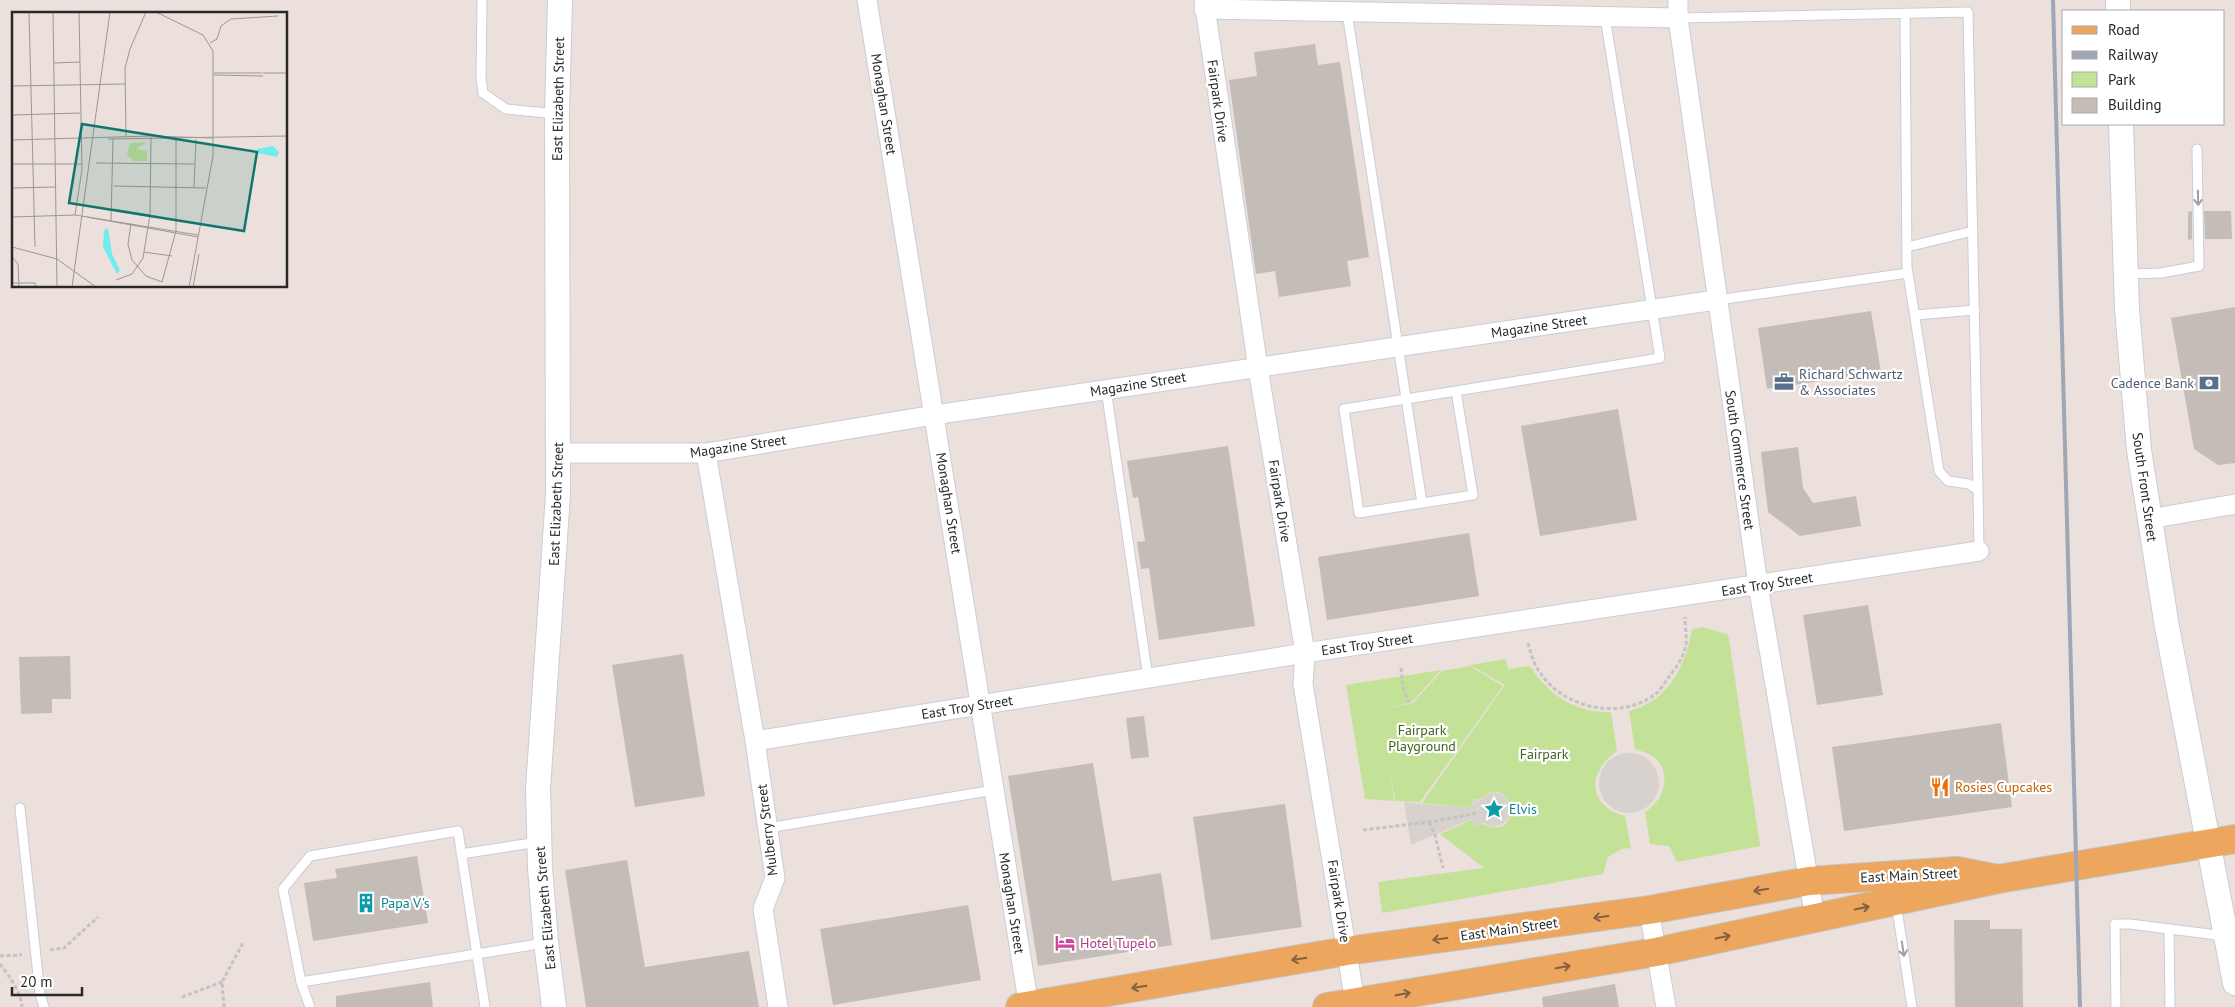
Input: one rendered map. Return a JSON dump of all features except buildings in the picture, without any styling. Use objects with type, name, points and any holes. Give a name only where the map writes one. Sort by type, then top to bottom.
[{"type":"main road","name":"East Main Street","points":[[1327,1007],[1355,1005],[1656,952],[1998,879],[2077,864],[2208,845],[2235,839]]},
{"type":"main road","name":"East Main Street","points":[[1026,1007],[1347,951],[1649,910],[1809,881],[1958,871],[1998,879]]},
{"type":"street","name":"East Elizabeth Street","points":[[554,1007],[546,942],[539,842],[538,789],[558,494],[557,114],[560,0]]},
{"type":"street","name":"Monaghan Street","points":[[867,0],[981,706],[1026,1007]]},
{"type":"street","points":[[1204,4],[1347,12],[1605,17],[1678,9]]},
{"type":"street","name":"Fairpark Drive","points":[[1204,4],[1258,368],[1305,653],[1303,684],[1355,1005]]},
{"type":"street","name":"South Commerce Street","points":[[1678,9],[1716,300],[1758,585],[1815,918]]},
{"type":"street","name":"South Front Street","points":[[2121,125],[2126,274],[2134,414],[2149,519],[2235,983]]},
{"type":"street","name":"Magazine Street","points":[[559,453],[706,453],[934,415],[1716,300]]},
{"type":"street","name":"Mulberry Street","points":[[706,453],[756,741],[775,878],[763,908],[778,1007]]},
{"type":"street","points":[[2149,519],[2235,504]]},
{"type":"street","name":"East Troy Street","points":[[756,741],[1305,653],[1979,551]]},
{"type":"street","points":[[1649,910],[1666,1007]]},
{"type":"lane","points":[[482,0],[481,78],[483,93],[506,109],[557,114]]},
{"type":"lane","points":[[1678,9],[1905,14],[1968,12],[1979,551]]},
{"type":"lane","points":[[1347,12],[1422,503]]},
{"type":"lane","points":[[1905,14],[1908,273],[1939,471],[1948,481],[1969,484],[1978,490]]},
{"type":"lane","points":[[1456,391],[1472,494],[1359,512],[1344,409],[1660,358],[1605,17]]},
{"type":"lane","points":[[2126,274],[2161,273],[2199,266],[2197,149]]},
{"type":"lane","points":[[1907,247],[1973,231]]},
{"type":"lane","points":[[1716,300],[1908,273]]},
{"type":"lane","points":[[1915,315],[1974,310]]},
{"type":"lane","points":[[1106,389],[1148,678]]},
{"type":"lane","points":[[768,828],[994,790]]},
{"type":"lane","points":[[20,808],[40,994],[44,1007]]},
{"type":"lane","points":[[310,1007],[301,982],[283,888],[310,856],[458,831],[485,1007]]},
{"type":"lane","points":[[461,854],[539,842]]},
{"type":"lane","points":[[1896,900],[1912,1007]]},
{"type":"lane","points":[[2116,1007],[2115,924],[2130,924],[2226,936]]},
{"type":"lane","points":[[2169,929],[2170,1007]]},
{"type":"lane","points":[[301,982],[546,942]]},
{"type":"path","points":[[1528,642],[1532,660],[1541,675],[1554,689],[1574,702],[1598,708],[1618,708],[1639,703],[1657,693],[1678,665],[1686,645],[1685,617]]},
{"type":"path","points":[[1401,668],[1403,686],[1410,706]]},
{"type":"path","points":[[1363,830],[1429,822],[1478,813]]},
{"type":"path","points":[[1429,822],[1435,835],[1442,868]]},
{"type":"path","points":[[224,1007],[222,982],[244,941]]},
{"type":"path","points":[[0,964],[9,976],[22,1007]]},
{"type":"path","points":[[182,996],[222,982]]},
{"type":"green space","points":[[1702,627],[1727,634],[1729,639],[1760,846],[1677,862],[1669,846],[1650,844],[1645,812],[1656,802],[1663,790],[1663,769],[1657,759],[1635,749],[1629,711],[1643,706],[1664,691],[1680,668],[1692,629]]},
{"type":"green space","name":"Fairpark","points":[[1506,659],[1508,669],[1530,666],[1554,694],[1575,706],[1598,712],[1611,712],[1617,751],[1600,768],[1595,787],[1598,796],[1604,804],[1613,811],[1625,816],[1631,848],[1621,849],[1608,857],[1603,874],[1382,913],[1378,882],[1484,868],[1440,834],[1471,820],[1477,826],[1483,824],[1496,827],[1505,824],[1509,816],[1510,807],[1507,798],[1500,793],[1491,792],[1479,800],[1474,799],[1471,808],[1422,803],[1505,685],[1470,665]]},
{"type":"green space","name":"Fairpark Playground","points":[[1470,666],[1503,686],[1420,802],[1395,801],[1390,770],[1394,801],[1365,799],[1346,685],[1441,670],[1412,702],[1381,710],[1413,703],[1442,671]]},
{"type":"shaded area","points":[[1623,753],[1635,753],[1646,758],[1654,766],[1659,777],[1657,795],[1646,808],[1635,813],[1623,813],[1612,808],[1604,800],[1599,789],[1599,777],[1604,766],[1612,758]]},
{"type":"shaded area","points":[[1494,792],[1504,796],[1511,805],[1510,816],[1503,824],[1493,827],[1483,823],[1478,826],[1471,819],[1411,845],[1404,802],[1471,808],[1474,800],[1479,801],[1484,796]]},
{"type":"railway","points":[[2053,0],[2080,1007]]},
{"type":"place","name":"Richard Schwartz & Associates","points":[[1784,382]]},
{"type":"place","name":"Cadence Bank","points":[[2209,383]]},
{"type":"place","name":"Rosies Cupcakes","points":[[1940,787]]},
{"type":"place","name":"Elvis","points":[[1494,809]]},
{"type":"place","name":"Papa V's","points":[[366,903]]},
{"type":"place","name":"Hotel Tupelo","points":[[1065,943]]}]
